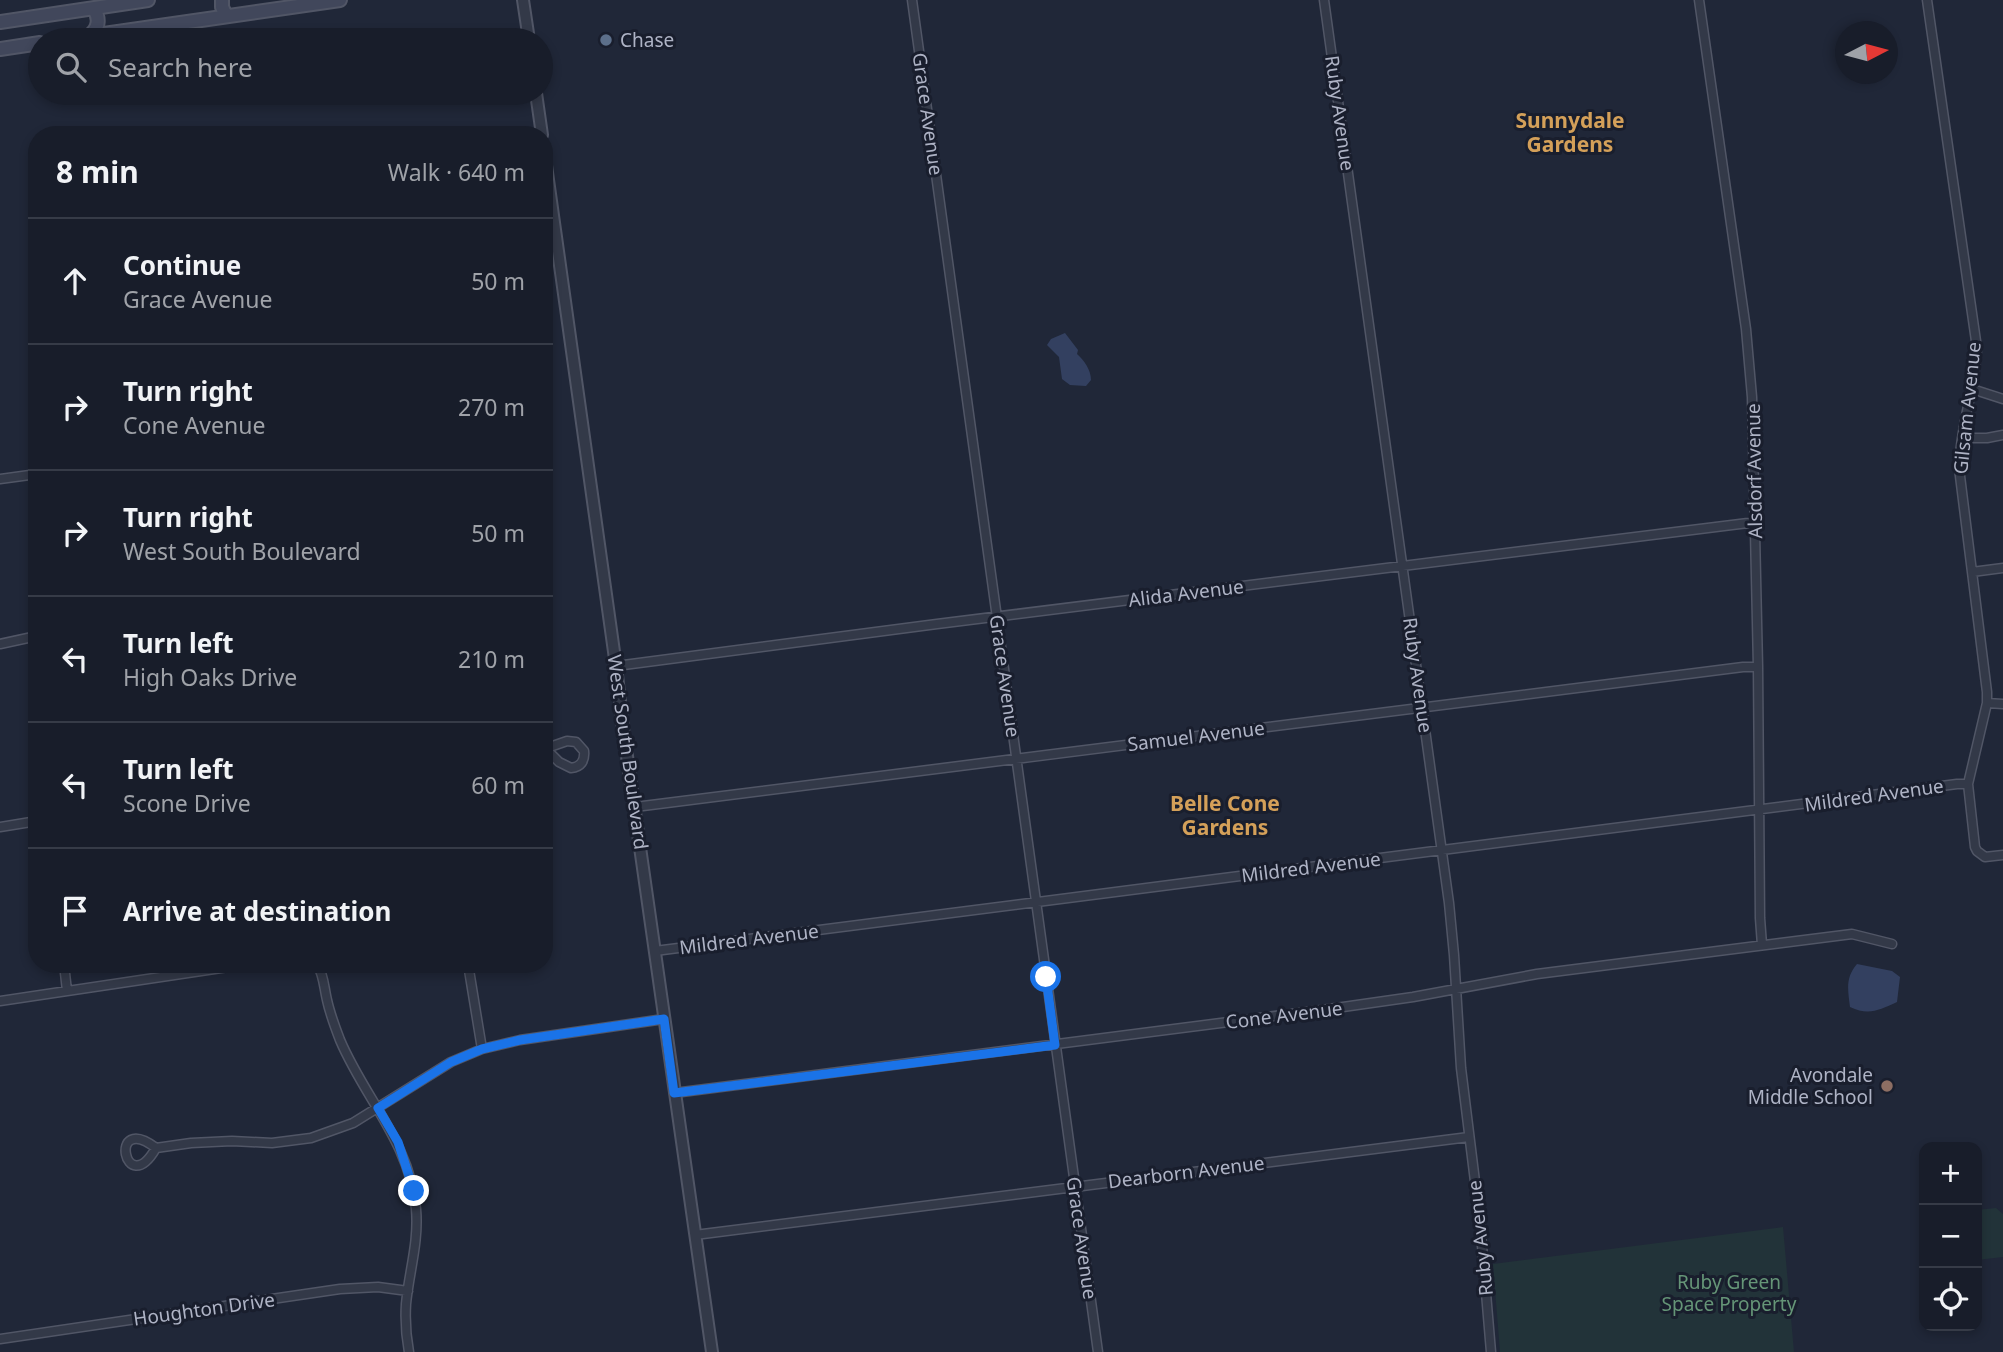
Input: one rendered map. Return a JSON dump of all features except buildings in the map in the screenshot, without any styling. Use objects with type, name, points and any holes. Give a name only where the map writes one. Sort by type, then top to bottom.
[{"type":"main road","points":[[0,22],[148,0]]},
{"type":"main road","points":[[222,0],[226,16]]},
{"type":"main road","points":[[144,28],[341,0]]},
{"type":"main road","points":[[94,9],[98,19],[96,28]]},
{"type":"main road","points":[[0,49],[28,45]]},
{"type":"street","points":[[523,0],[527,28]]},
{"type":"street","name":"Grace Avenue","points":[[912,0],[1098,1352]]},
{"type":"street","name":"Ruby Avenue","points":[[1324,0],[1442,850],[1454,955],[1461,1068],[1480,1222],[1491,1352]]},
{"type":"street","name":"Alsdorf Avenue","points":[[1699,0],[1749,355],[1754,430],[1762,945]]},
{"type":"street","name":"Gilsam Avenue","points":[[1927,0],[1976,338],[1976,364],[1962,438],[1959,478],[1987,703],[1968,784],[1975,847],[1981,854],[1989,857],[2003,855]]},
{"type":"street","points":[[538,105],[541,126]]},
{"type":"street","name":"West South Boulevard","points":[[553,215],[712,1352]]},
{"type":"street","points":[[1972,389],[2003,399]]},
{"type":"street","points":[[1962,438],[2003,435]]},
{"type":"street","points":[[0,479],[28,475]]},
{"type":"street","name":"Alida Avenue","points":[[616,666],[1756,522]]},
{"type":"street","points":[[1972,572],[2003,568]]},
{"type":"street","points":[[0,644],[28,638]]},
{"type":"street","name":"Samuel Avenue","points":[[635,807],[1758,667]]},
{"type":"street","points":[[1987,703],[2003,704]]},
{"type":"street","points":[[553,746],[563,742],[576,742],[584,751],[584,760],[571,768],[553,755]]},
{"type":"street","name":"Mildred Avenue","points":[[655,951],[1968,784]]},
{"type":"street","points":[[0,827],[28,822]]},
{"type":"street","name":"Cone Avenue","points":[[674,1093],[1348,1007],[1537,974],[1762,945],[1852,934],[1892,944]]},
{"type":"street","points":[[65,973],[67,991]]},
{"type":"street","points":[[0,1001],[188,973]]},
{"type":"street","points":[[321,973],[341,1042],[398,1142],[414,1191],[417,1241],[408,1291],[406,1321],[409,1352]]},
{"type":"street","points":[[469,973],[482,1049]]},
{"type":"street","points":[[156,1148],[191,1143],[298,1141],[338,1130],[451,1062],[482,1049],[520,1040],[664,1019]]},
{"type":"street","name":"Dearborn Avenue","points":[[695,1235],[1469,1137]]},
{"type":"street","name":"Houghton Drive","points":[[0,1339],[340,1289],[377,1287],[408,1291]]},
{"type":"green space","points":[[1996,1208],[2003,1214],[2003,1257],[1982,1259],[1982,1209]]},
{"type":"green space","name":"Ruby Green Space Property","points":[[1783,1227],[1794,1352],[1500,1352],[1493,1264]]},
{"type":"water","points":[[1065,333],[1078,350],[1077,354],[1085,362],[1091,376],[1086,386],[1070,385],[1062,379],[1059,357],[1047,345],[1051,339]]},
{"type":"water","points":[[1857,964],[1892,971],[1900,977],[1897,1002],[1868,1011],[1850,1007],[1849,979]]},
{"type":"place","name":"Chase","points":[[606,40]]},
{"type":"place","name":"Avondale Middle School","points":[[1887,1086]]},
{"type":"district","name":"Sunnydale Gardens","points":[[1570,132]]},
{"type":"district","name":"Belle Cone Gardens","points":[[1225,815]]},
{"type":"route","points":[[414,1191],[398,1142],[378,1108],[451,1062],[493,1045],[664,1019],[674,1093],[1055,1045],[1046,977]]}]
